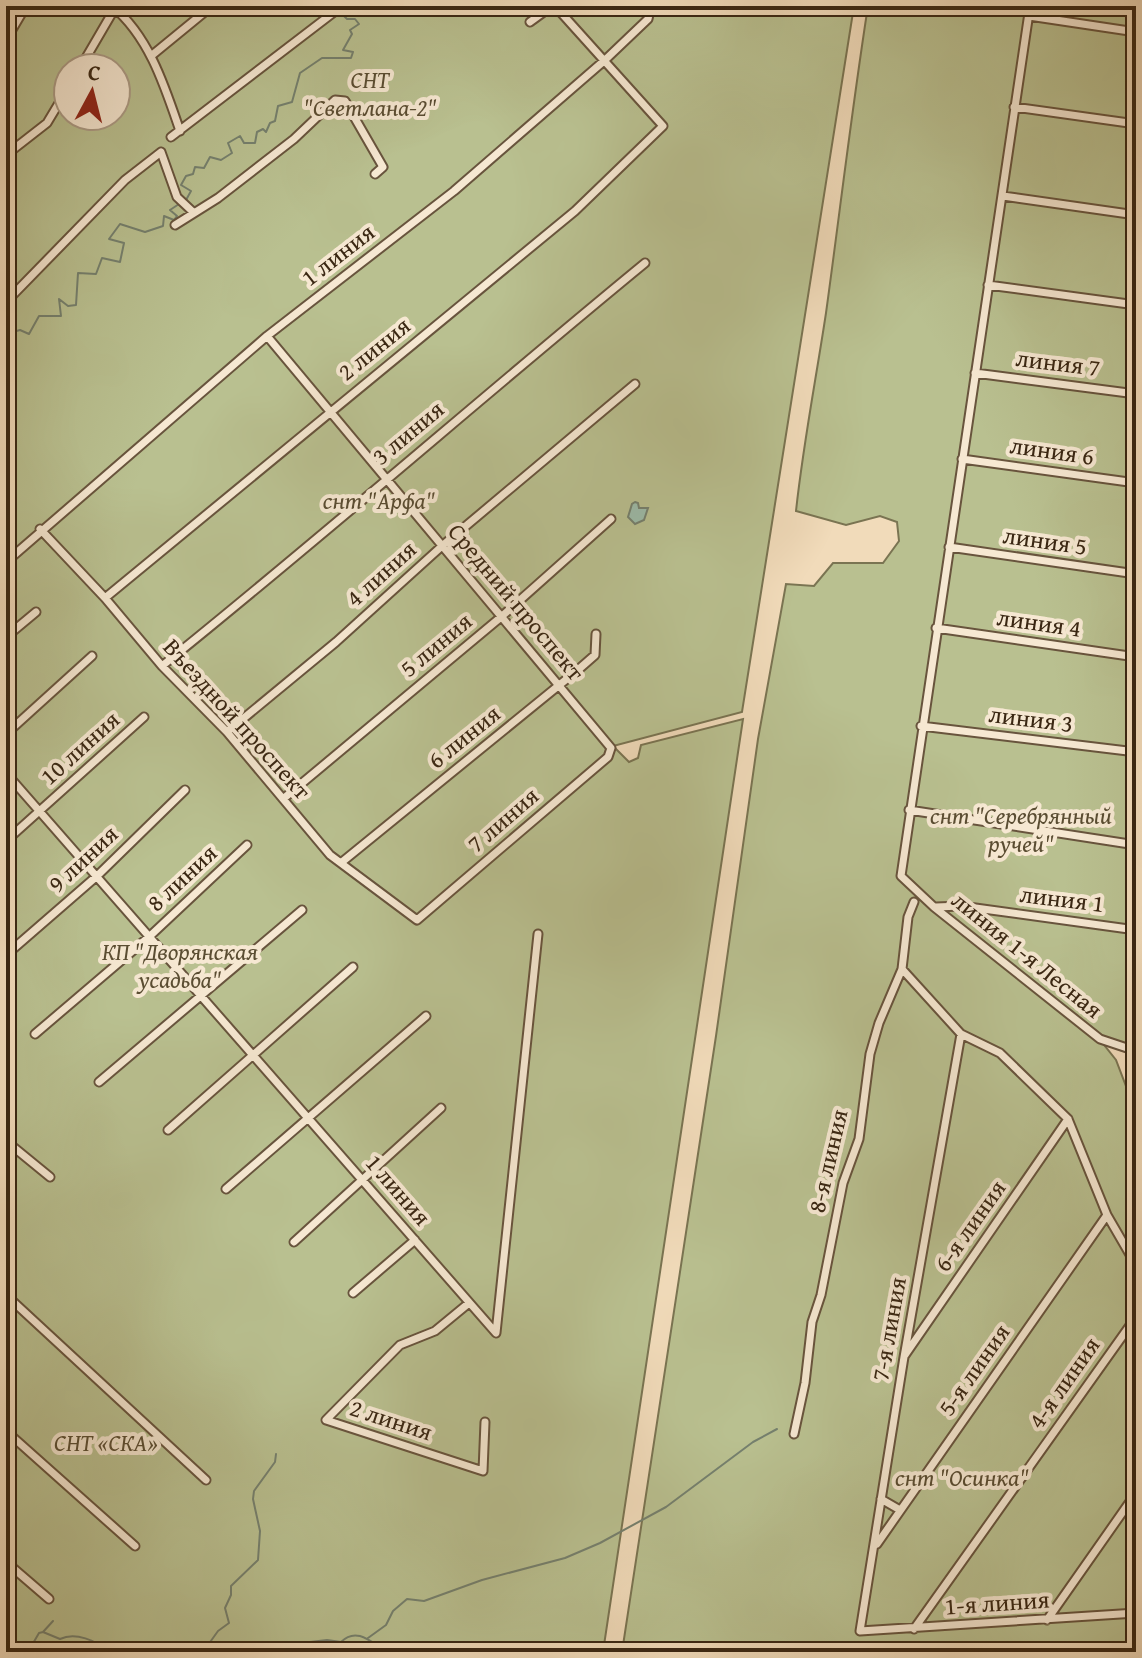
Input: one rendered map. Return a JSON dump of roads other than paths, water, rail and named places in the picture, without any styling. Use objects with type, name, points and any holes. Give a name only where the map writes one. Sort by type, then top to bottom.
[{"type":"street","points":[[6,40],[26,6]]},
{"type":"street","points":[[151,56],[212,6]]},
{"type":"street","points":[[171,137],[342,6]]},
{"type":"street","points":[[525,6],[541,14]]},
{"type":"street","points":[[530,22],[553,6],[605,60]]},
{"type":"street","name":"1 линия","points":[[6,562],[40,529],[267,336],[454,191],[605,60],[648,19],[651,6]]},
{"type":"street","points":[[1030,6],[909,810],[1136,845]]},
{"type":"street","points":[[89,52],[113,7],[151,56],[180,131]]},
{"type":"street","points":[[1029,16],[1136,32]]},
{"type":"street","name":"2 линия","points":[[105,598],[575,211],[663,126],[605,60]]},
{"type":"street","points":[[175,225],[218,198],[286,145],[335,100],[345,101],[383,167],[375,174]]},
{"type":"street","points":[[1014,107],[1136,124]]},
{"type":"street","points":[[6,155],[47,123],[52,115]]},
{"type":"street","points":[[6,302],[125,180],[161,152],[177,197],[193,212]]},
{"type":"street","points":[[1003,196],[1136,215]]},
{"type":"street","name":"3 линия","points":[[162,666],[645,263]]},
{"type":"street","points":[[988,285],[1136,305]]},
{"type":"street","name":"Средний проспект","points":[[267,336],[611,748]]},
{"type":"street","name":"линия 7","points":[[975,373],[1136,394]]},
{"type":"street","name":"4 линия","points":[[227,732],[635,384]]},
{"type":"street","name":"линия 6","points":[[962,459],[1136,483]]},
{"type":"street","name":"5 линия","points":[[283,799],[501,617],[611,519]]},
{"type":"street","name":"Въездной проспект","points":[[40,529],[105,598],[162,666],[227,732],[330,855],[417,920]]},
{"type":"street","name":"линия 5","points":[[949,547],[1136,574]]},
{"type":"street","points":[[6,637],[36,612]]},
{"type":"street","name":"линия 4","points":[[936,628],[1136,657]]},
{"type":"street","name":"6 линия","points":[[342,862],[595,655],[596,634]]},
{"type":"street","points":[[6,734],[92,656]]},
{"type":"street","name":"10 линия","points":[[6,841],[144,717]]},
{"type":"street","name":"линия 3","points":[[921,726],[1136,752]]},
{"type":"street","name":"7 линия","points":[[417,920],[608,757],[611,748]]},
{"type":"street","name":"1 линия","points":[[6,773],[496,1333],[538,934]]},
{"type":"street","name":"9 линия","points":[[6,955],[97,876],[185,790]]},
{"type":"street","name":"линия 1-я Лесная","points":[[909,810],[901,876],[934,907],[1100,1039],[1136,1051]]},
{"type":"street","name":"8 линия","points":[[35,1034],[150,936],[247,845]]},
{"type":"street","name":"8-я линия","points":[[794,1434],[805,1383],[812,1322],[821,1295],[843,1183],[859,1139],[870,1054],[879,1023],[902,969],[908,917],[914,902]]},
{"type":"street","name":"линия 1","points":[[934,907],[961,906],[1136,930]]},
{"type":"street","points":[[99,1082],[302,910]]},
{"type":"street","points":[[168,1130],[353,967]]},
{"type":"street","points":[[902,969],[961,1034],[1000,1053],[1068,1119],[1107,1215],[1136,1265]]},
{"type":"street","points":[[226,1189],[426,1016]]},
{"type":"street","name":"7-я линия","points":[[860,1631],[961,1034]]},
{"type":"street","points":[[294,1242],[441,1108]]},
{"type":"street","name":"6-я линия","points":[[904,1357],[1068,1119]]},
{"type":"street","points":[[6,1141],[50,1177]]},
{"type":"street","name":"5-я линия","points":[[874,1548],[1107,1215]]},
{"type":"street","points":[[353,1293],[415,1240]]},
{"type":"street","points":[[6,1296],[206,1480]]},
{"type":"street","name":"2 линия","points":[[469,1303],[435,1331],[400,1345],[326,1420],[483,1471],[485,1422]]},
{"type":"street","name":"4-я линия","points":[[914,1629],[1136,1317]]},
{"type":"street","points":[[6,1431],[135,1546]]},
{"type":"street","points":[[1047,1620],[1136,1493]]},
{"type":"street","points":[[881,1499],[900,1510]]},
{"type":"street","points":[[6,1562],[49,1599]]},
{"type":"street","name":"1-я линия","points":[[860,1631],[1136,1613]]},
{"type":"waterway","points":[[186,200],[191,191],[181,185],[186,176],[193,174],[195,167],[204,168],[210,157],[221,160],[232,153],[228,143],[240,136],[244,143],[255,143],[257,132],[263,129],[266,132],[270,123],[275,121],[278,106],[292,102],[300,73],[322,58],[351,58],[353,52],[343,50],[352,34],[350,30],[359,24],[355,19],[347,19],[343,9],[352,7],[357,12],[361,10],[360,6]]},
{"type":"waterway","points":[[6,334],[20,330],[29,334],[39,316],[61,316],[59,299],[68,306],[76,305],[78,273],[96,274],[102,258],[120,262],[124,243],[109,239],[120,224],[145,232],[163,226],[164,216],[174,220],[177,216],[170,210],[179,204]]},
{"type":"waterway","points":[[368,1638],[386,1625],[393,1611],[407,1599],[424,1601],[482,1580],[565,1558],[600,1543],[666,1507],[753,1442],[777,1429]]},
{"type":"waterway","points":[[208,1645],[218,1631],[229,1623],[225,1608],[231,1586],[258,1560],[260,1531],[254,1491],[275,1462],[276,1454]]},
{"type":"waterway","points":[[43,1632],[53,1621]]},
{"type":"waterway","points":[[28,1652],[39,1633],[43,1632],[60,1639],[72,1636],[85,1638],[107,1652]]},
{"type":"waterway","points":[[288,1652],[310,1642],[341,1642],[353,1636],[364,1638],[387,1652]]},
{"type":"waterway","points":[[192,1652],[197,1644],[204,1642],[216,1652]]},
{"type":"waterway","points":[[227,1652],[251,1644],[257,1652]]},
{"type":"park label","name":"СНТ \"Светлана-2\"","points":[[370,94]]},
{"type":"park label","name":"снт \"Арфа\"","points":[[379,501]]},
{"type":"park label","name":"снт \"Серебрянный ручей\"","points":[[1021,830]]},
{"type":"park label","name":"КП \"Дворянская усадьба\"","points":[[180,966]]},
{"type":"park label","name":"СНТ «СКА»","points":[[106,1443]]},
{"type":"park label","name":"снт \"Осинка\"","points":[[962,1478]]}]
